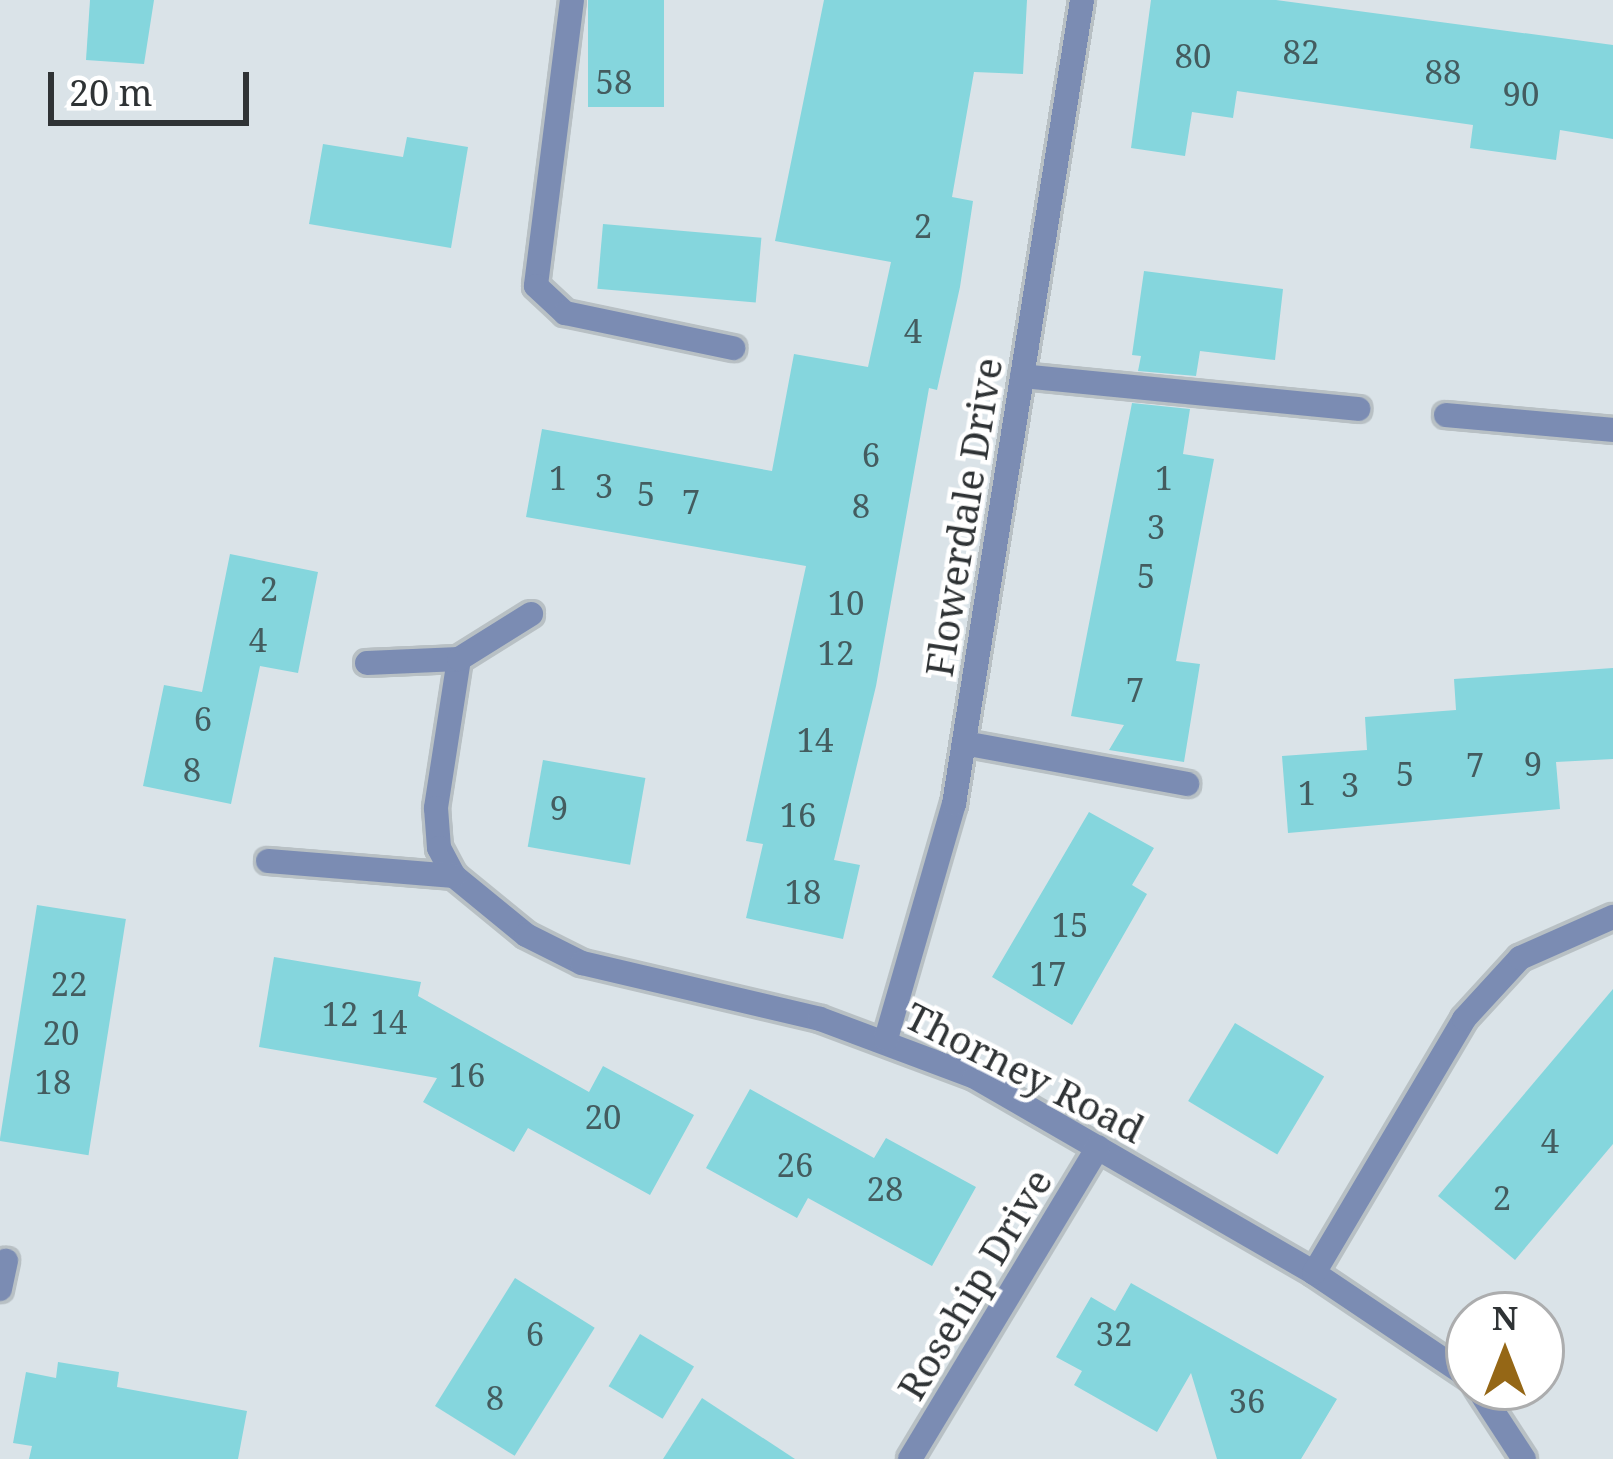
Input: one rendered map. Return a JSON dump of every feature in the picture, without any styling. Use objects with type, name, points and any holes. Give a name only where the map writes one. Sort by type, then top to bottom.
[{"type":"street","points":[[572,0],[536,286],[565,313],[734,348]]},
{"type":"street","name":"Flowerdale Drive","points":[[886,1039],[964,743],[1082,0]]},
{"type":"street","points":[[1022,376],[1358,409]]},
{"type":"street","points":[[1446,415],[1613,430]]},
{"type":"street","points":[[367,663],[459,659],[531,614]]},
{"type":"street","points":[[268,861],[454,877],[436,808],[459,659]]},
{"type":"street","points":[[964,743],[1187,784]]},
{"type":"street","name":"Thorney Road","points":[[454,877],[526,935],[582,963],[886,1039],[1098,1147],[1314,1273],[1445,1361]]},
{"type":"street","points":[[1314,1273],[1464,1019],[1520,958],[1613,917]]},
{"type":"street","name":"Rosehip Drive","points":[[910,1459],[1098,1147]]},
{"type":"street","points":[[0,1289],[6,1261]]},
{"type":"street","points":[[1493,1411],[1524,1459]]},
{"type":"building","points":[[90,0],[154,0],[144,64],[86,60]]},
{"type":"building","points":[[588,0],[664,0],[664,107],[588,107]]},
{"type":"building","points":[[824,0],[1027,0],[1023,74],[974,72],[952,197],[973,201],[960,287],[937,390],[929,388],[876,686],[834,860],[860,865],[843,939],[746,918],[763,844],[746,841],[806,566],[526,517],[542,429],[772,471],[794,354],[868,367],[891,262],[775,241]]},
{"type":"building","points":[[1151,0],[1276,0],[1613,45],[1613,139],[1560,130],[1556,160],[1470,148],[1473,125],[1237,91],[1233,118],[1192,112],[1185,156],[1131,148]]},
{"type":"building","points":[[407,137],[468,147],[451,248],[309,224],[323,144],[403,157]]},
{"type":"building","points":[[603,224],[761,238],[756,303],[597,289]]},
{"type":"building","points":[[1144,271],[1283,289],[1275,360],[1200,351],[1196,376],[1138,371],[1141,356],[1132,355]]},
{"type":"building","points":[[1132,403],[1190,409],[1183,454],[1214,459],[1176,661],[1200,664],[1184,762],[1109,750],[1124,725],[1071,716]]},
{"type":"building","points":[[230,554],[318,572],[298,673],[260,666],[231,804],[143,786],[164,685],[202,692]]},
{"type":"building","points":[[1613,668],[1613,759],[1556,762],[1560,809],[1288,833],[1282,756],[1367,750],[1365,717],[1456,710],[1454,679]]},
{"type":"building","points":[[543,760],[645,778],[630,865],[528,847]]},
{"type":"building","points":[[1089,812],[1154,848],[1132,885],[1147,894],[1072,1025],[992,977]]},
{"type":"building","points":[[37,905],[126,919],[89,1155],[0,1141]]},
{"type":"building","points":[[274,957],[421,982],[418,996],[589,1092],[603,1066],[694,1115],[650,1195],[528,1128],[514,1152],[423,1102],[437,1078],[259,1047]]},
{"type":"building","points":[[1613,989],[1613,1144],[1515,1260],[1438,1196]]},
{"type":"building","points":[[1235,1023],[1324,1077],[1277,1155],[1188,1101]]},
{"type":"building","points":[[750,1089],[874,1158],[886,1138],[976,1187],[932,1266],[808,1198],[797,1218],[706,1168]]},
{"type":"building","points":[[515,1278],[595,1328],[515,1456],[435,1406]]},
{"type":"building","points":[[1131,1283],[1337,1399],[1301,1459],[1217,1459],[1191,1373],[1157,1432],[1074,1385],[1082,1371],[1056,1357],[1091,1297],[1115,1311]]},
{"type":"building","points":[[640,1334],[694,1366],[663,1419],[609,1386]]},
{"type":"building","points":[[58,1362],[119,1372],[117,1387],[247,1411],[238,1459],[29,1459],[32,1446],[13,1443],[26,1372],[56,1378]]},
{"type":"building","points":[[702,1398],[795,1459],[663,1459]]}]
